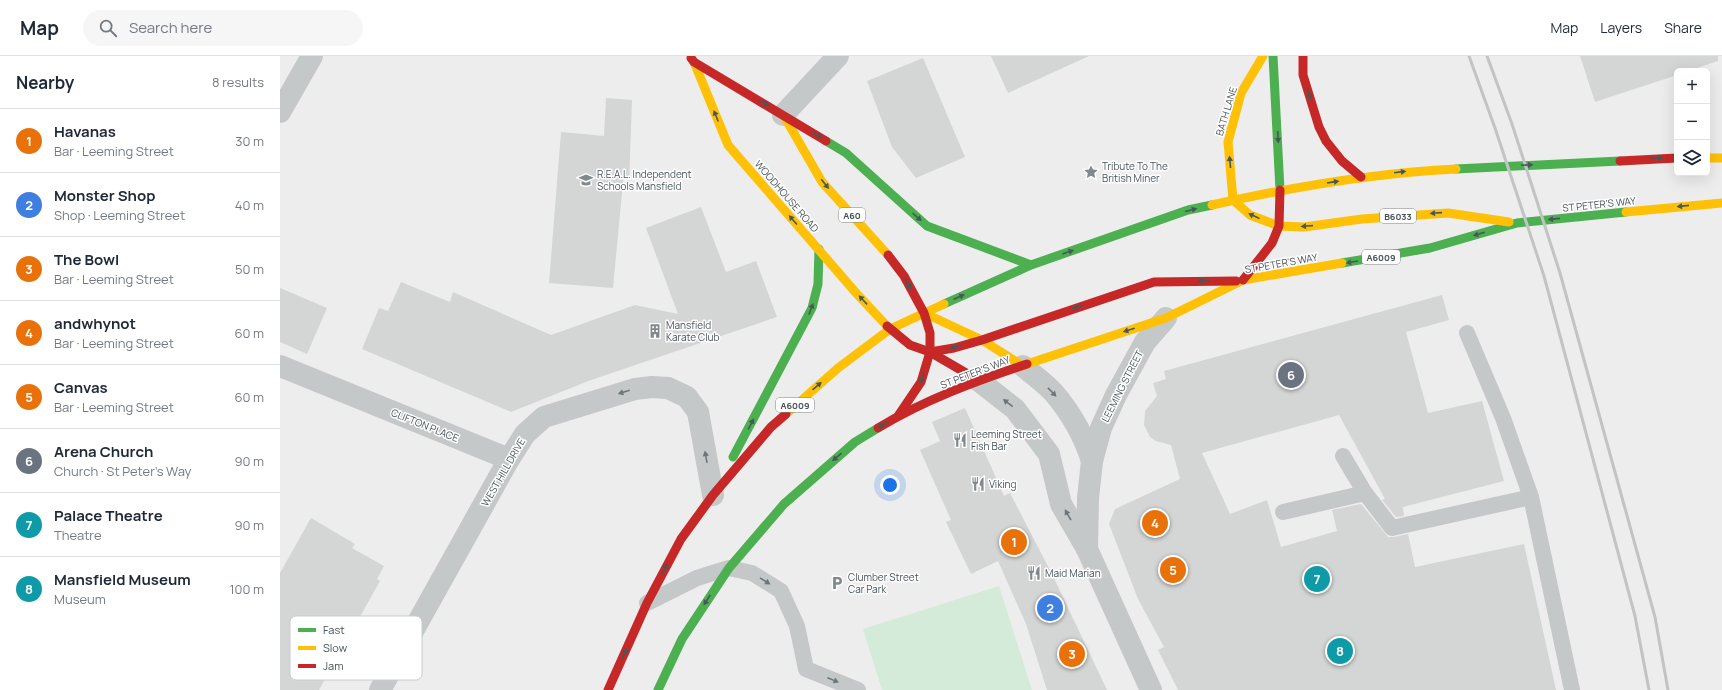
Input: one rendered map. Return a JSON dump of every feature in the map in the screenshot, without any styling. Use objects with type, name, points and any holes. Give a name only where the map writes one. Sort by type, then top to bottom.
[{"type":"main road","name":"BATH LANE","points":[[1233,200],[1228,142],[1241,93],[1263,56]]},
{"type":"main road","points":[[930,352],[954,348],[982,340],[1154,282],[1243,280],[1272,244],[1279,226],[1280,190],[1273,56]]},
{"type":"main road","points":[[1303,56],[1303,75],[1319,127],[1326,141],[1342,161],[1361,177]]},
{"type":"main road","name":"WOODHOUSE ROAD","points":[[691,59],[783,115],[822,182],[894,261],[904,276],[924,313],[930,333],[930,352],[921,382],[898,416]]},
{"type":"main road","name":"WOODHOUSE ROAD","points":[[691,59],[728,145],[890,329],[910,345],[930,352],[978,380]]},
{"type":"main road","points":[[783,115],[846,153],[927,226],[1031,265]]},
{"type":"main road","name":"A6009","points":[[608,690],[647,603],[681,539],[713,495],[771,427],[838,368],[890,329],[1031,265],[1188,210],[1233,200],[1280,190],[1410,171],[1674,158]]},
{"type":"main road","points":[[1710,158],[1722,158]]},
{"type":"main road","name":"B6033","points":[[1233,200],[1250,215],[1279,226],[1304,227],[1362,219],[1448,213],[1517,223]]},
{"type":"main road","name":"ST PETER'S WAY","points":[[729,568],[784,504],[855,442],[898,416],[978,380],[1166,318],[1243,280],[1430,248],[1517,223],[1722,203]]},
{"type":"main road","points":[[713,495],[811,312],[818,284],[819,249]]},
{"type":"main road","points":[[924,313],[982,340],[1023,366]]},
{"type":"main road","name":"A6009","points":[[658,690],[682,638],[729,568]]},
{"type":"street","points":[[280,112],[312,56]]},
{"type":"street","points":[[783,115],[837,56]]},
{"type":"street","name":"LEEMING STREET","points":[[1087,549],[1088,498],[1092,461],[1101,428],[1116,395],[1144,342],[1166,318]]},
{"type":"street","name":"CLIFTON PLACE","points":[[280,366],[509,459]]},
{"type":"street","name":"LEEMING STREET","points":[[1023,366],[1053,392],[1062,404],[1085,441],[1092,461]]},
{"type":"street","name":"LEEMING STREET","points":[[978,380],[1015,408],[1048,454],[1061,504],[1087,549],[1151,690]]},
{"type":"street","name":"WEST HILL DRIVE","points":[[421,616],[524,434],[544,417],[635,389],[652,387],[668,388],[687,397],[698,412],[713,495]]},
{"type":"street","name":"WEST HILL DRIVE","points":[[380,690],[386,680]]},
{"type":"lane","points":[[1467,333],[1503,418],[1531,497],[1572,690]]},
{"type":"lane","points":[[1343,456],[1365,493],[1392,528],[1531,497]]},
{"type":"lane","points":[[1283,512],[1365,493]]},
{"type":"lane","points":[[647,603],[697,578],[729,568],[752,573],[781,591],[797,626],[806,669],[858,690]]},
{"type":"green space","points":[[999,586],[1032,690],[882,690],[863,629]]},
{"type":"building","points":[[991,56],[1089,56],[1008,93]]},
{"type":"building","points":[[1580,56],[1718,56],[1718,61],[1697,68],[1674,68],[1674,76],[1595,102]]},
{"type":"building","points":[[923,58],[965,157],[916,178],[892,147],[867,81]]},
{"type":"building","points":[[606,98],[632,100],[629,184],[624,172],[613,288],[549,283],[561,132],[604,136]]},
{"type":"building","points":[[701,207],[726,272],[756,261],[777,317],[591,380],[511,412],[362,349],[379,308],[388,311],[401,282],[450,302],[453,292],[551,335],[635,305],[678,314],[646,228]]},
{"type":"building","points":[[280,288],[327,308],[307,354],[280,342]]},
{"type":"building","points":[[1442,295],[1449,320],[1406,332],[1428,413],[1482,401],[1504,481],[1403,507],[1404,516],[1396,517],[1382,500],[1385,499],[1339,415],[1202,453],[1230,514],[1267,500],[1281,547],[1337,531],[1332,510],[1361,504],[1388,537],[1408,534],[1415,567],[1524,544],[1556,690],[1178,690],[1158,650],[1164,647],[1138,599],[1109,524],[1115,509],[1180,479],[1171,445],[1156,441],[1150,437],[1144,425],[1145,411],[1157,396],[1153,383],[1166,379],[1164,371]]},
{"type":"building","points":[[965,408],[1004,496],[1010,493],[1052,574],[1107,690],[1047,690],[1026,624],[998,561],[971,574],[946,522],[951,520],[920,450],[940,441],[932,422]]},
{"type":"building","points":[[311,518],[355,544],[352,548],[384,566],[377,579],[380,581],[360,616],[290,616],[290,680],[325,680],[319,690],[280,690],[280,573]]},
{"type":"railway","points":[[1469,56],[1495,128],[1544,276],[1635,616],[1649,690]]},
{"type":"railway","points":[[1487,56],[1512,124],[1560,273],[1655,617],[1668,690]]},
{"type":"traffic: fast","points":[[1273,56],[1280,190]]},
{"type":"traffic: fast","points":[[826,141],[846,153],[927,226],[1031,265]]},
{"type":"traffic: fast","points":[[1456,169],[1620,161]]},
{"type":"traffic: fast","points":[[944,304],[1031,265],[1188,210],[1212,205]]},
{"type":"traffic: fast","points":[[1342,263],[1430,248],[1517,223],[1626,212]]},
{"type":"traffic: fast","points":[[733,457],[812,308],[818,284],[819,249]]},
{"type":"traffic: fast","points":[[658,690],[682,639],[729,568],[784,504],[855,442],[878,428]]},
{"type":"traffic: slow","points":[[1233,200],[1228,142],[1241,93],[1263,56]]},
{"type":"traffic: slow","points":[[694,62],[728,145],[857,294],[887,326]]},
{"type":"traffic: slow","points":[[784,116],[822,182],[888,255]]},
{"type":"traffic: slow","points":[[1710,158],[1722,158]]},
{"type":"traffic: slow","points":[[1212,205],[1272,192],[1364,177],[1456,169]]},
{"type":"traffic: slow","points":[[1233,200],[1250,215],[1279,226],[1304,227],[1362,219],[1448,213],[1509,222]]},
{"type":"traffic: slow","points":[[1626,212],[1722,203]]},
{"type":"traffic: slow","points":[[1027,364],[1166,318],[1243,280],[1342,263]]},
{"type":"traffic: slow","points":[[786,414],[838,368],[890,329],[944,304]]},
{"type":"traffic: slow","points":[[924,313],[982,340],[1023,366]]},
{"type":"traffic: jam","points":[[1303,56],[1303,75],[1319,127],[1326,141],[1342,161],[1361,177]]},
{"type":"traffic: jam","points":[[691,58],[694,62],[826,141]]},
{"type":"traffic: jam","points":[[1620,161],[1674,158]]},
{"type":"traffic: jam","points":[[1243,280],[1272,243],[1279,226],[1280,190]]},
{"type":"traffic: jam","points":[[888,255],[904,276],[924,313],[930,333],[930,352],[921,382],[898,416]]},
{"type":"traffic: jam","points":[[930,352],[954,348],[982,340],[1154,282],[1236,281]]},
{"type":"traffic: jam","points":[[887,326],[910,345],[930,352],[978,380]]},
{"type":"traffic: jam","points":[[878,428],[932,400],[989,377],[1027,364]]},
{"type":"traffic: jam","points":[[608,690],[647,603],[681,539],[713,495],[771,427],[786,414]]},
{"type":"place","name":"Tribute To The British Miner","points":[[1091,172]]},
{"type":"place","name":"R.E.A.L. Independent Schools Mansfield","points":[[586,180]]},
{"type":"place","name":"Mansfield Karate Club","points":[[655,331]]},
{"type":"place","name":"Arena Church","points":[[1291,375]]},
{"type":"place","name":"Leeming Street Fish Bar","points":[[960,440]]},
{"type":"place","name":"Viking","points":[[978,484]]},
{"type":"place","name":"andwhynot","points":[[1155,523]]},
{"type":"place","name":"Havanas","points":[[1014,542]]},
{"type":"place","name":"Canvas","points":[[1173,570]]},
{"type":"place","name":"Maid Marian","points":[[1034,573]]},
{"type":"place","name":"Palace Theatre","points":[[1317,579]]},
{"type":"place","name":"Clumber Street Car Park","points":[[837,583]]},
{"type":"place","name":"Monster Shop","points":[[1050,608]]},
{"type":"place","name":"Mansfield Museum","points":[[1340,651]]},
{"type":"place","name":"The Bowl","points":[[1072,654]]}]
